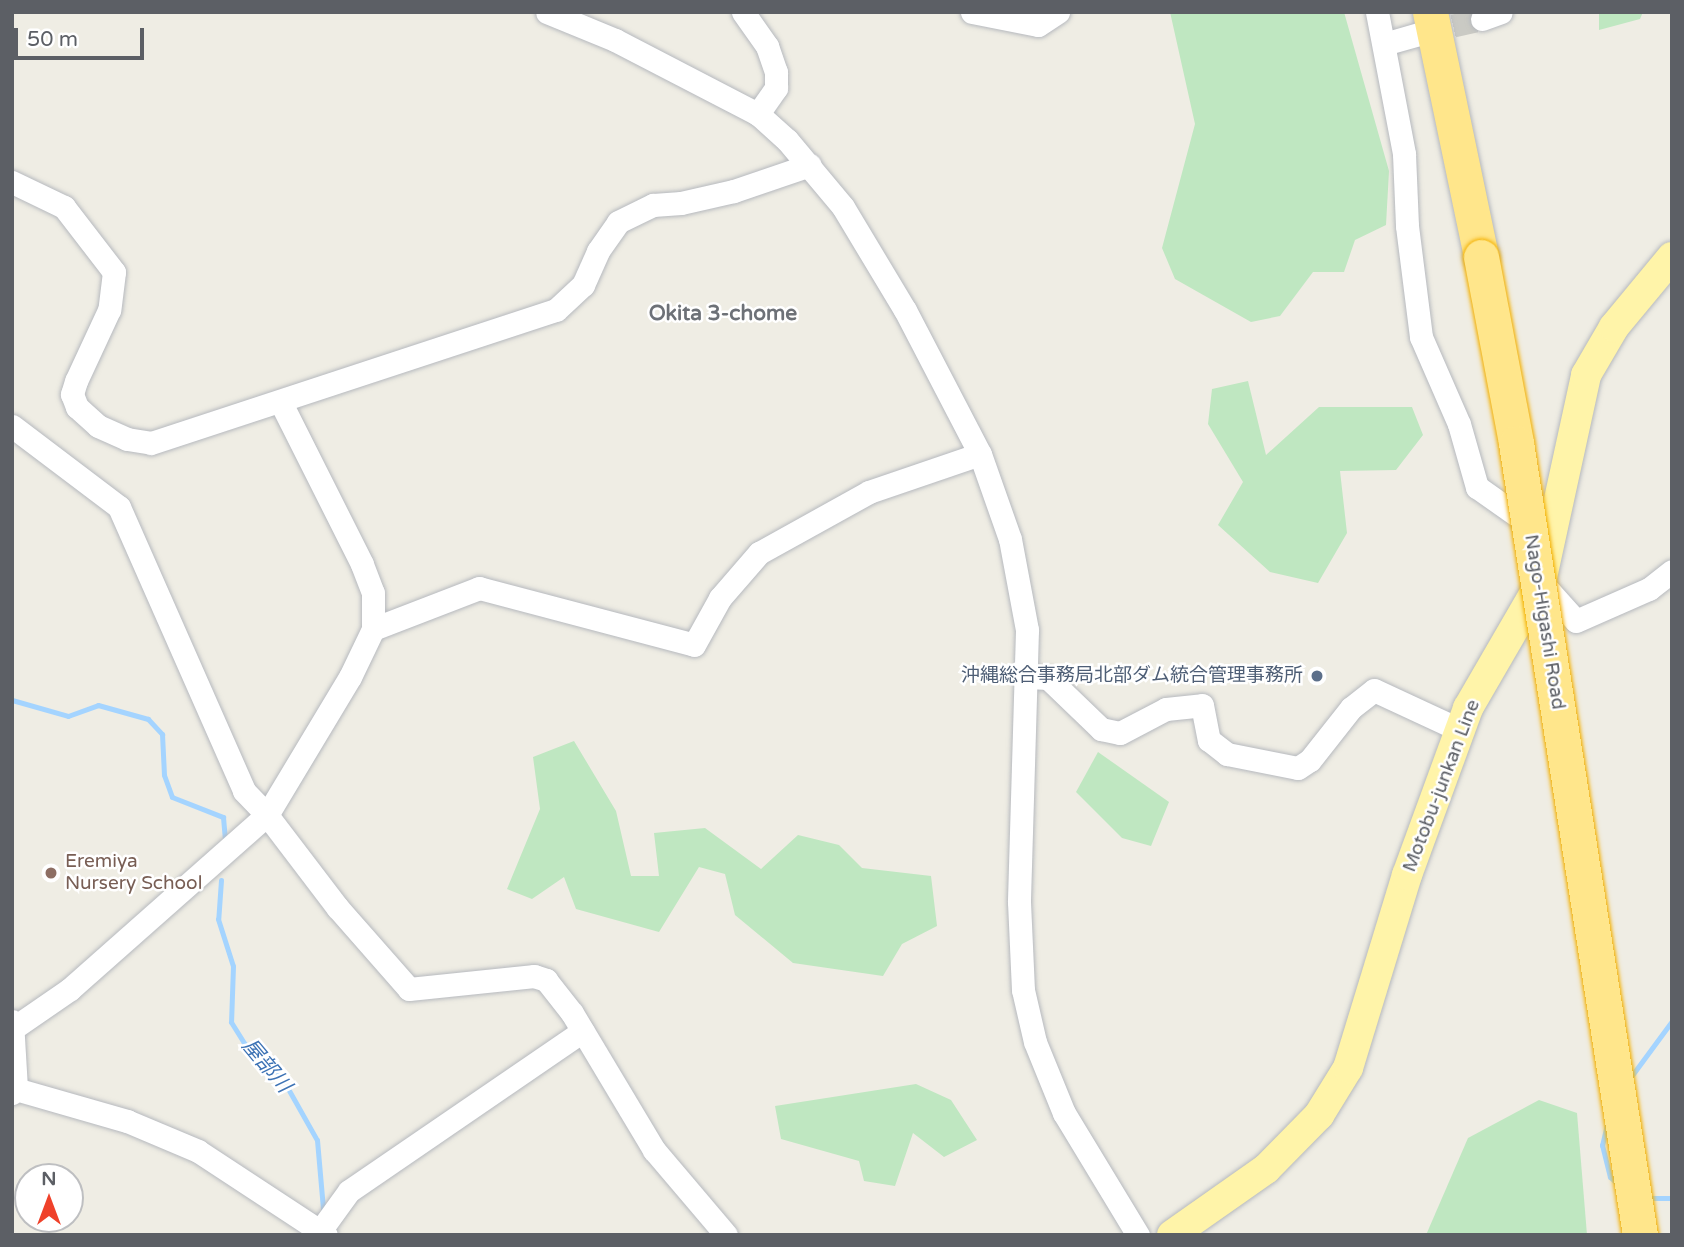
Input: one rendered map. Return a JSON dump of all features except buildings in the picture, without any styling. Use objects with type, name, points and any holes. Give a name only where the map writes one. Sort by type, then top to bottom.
[{"type":"highway","name":"Nago-Higashi Road","points":[[1424,23],[1481,257],[1516,443],[1640,1235]]},
{"type":"main road","name":"Motobu-junkan Line","points":[[1172,1235],[1266,1169],[1319,1115],[1348,1068],[1407,876],[1468,708],[1541,582],[1553,541],[1586,374],[1615,327],[1672,257]]},
{"type":"street","points":[[547,12],[615,40],[758,114],[810,165],[843,207],[905,310],[980,454],[1021,584],[1028,677],[1019,902],[1023,990],[1035,1042],[1064,1112],[1138,1235]]},
{"type":"street","points":[[743,12],[767,46],[776,72],[776,88],[758,114]]},
{"type":"street","points":[[972,12],[1038,25],[1058,12]]},
{"type":"street","points":[[1377,12],[1404,155],[1407,226],[1421,337],[1459,424],[1477,487],[1553,541]]},
{"type":"street","points":[[1384,44],[1424,23]]},
{"type":"street","points":[[12,181],[64,207],[114,272],[109,310],[72,394],[77,407],[98,426],[127,439],[151,443],[556,310],[583,285],[598,251],[618,222],[653,205],[681,204],[734,191],[810,165]]},
{"type":"street","points":[[280,401],[362,564],[373,593],[373,629],[350,677],[267,815],[70,989],[14,1024],[14,1090],[127,1121],[198,1151],[323,1233],[349,1191],[583,1031]]},
{"type":"street","points":[[12,426],[119,507],[244,791],[267,815],[337,908],[409,989],[534,975],[546,980],[583,1031],[654,1150],[726,1235]]},
{"type":"street","points":[[373,629],[479,588],[694,645],[720,598],[759,553],[869,492],[980,454]]},
{"type":"street","points":[[1541,582],[1576,621],[1649,589],[1672,571]]},
{"type":"street","points":[[1028,677],[1048,678],[1101,729],[1120,733],[1166,709],[1202,705],[1209,740],[1227,754],[1298,768],[1310,760],[1351,708],[1374,690],[1460,730]]},
{"type":"green space","points":[[1170,12],[1344,12],[1389,171],[1386,225],[1355,240],[1344,272],[1313,272],[1280,316],[1251,322],[1175,279],[1162,248],[1195,124]]},
{"type":"green space","points":[[1599,12],[1643,12],[1640,19],[1599,30]]},
{"type":"green space","points":[[1248,381],[1266,455],[1319,407],[1412,407],[1423,435],[1396,470],[1340,471],[1347,533],[1318,583],[1270,572],[1218,525],[1243,482],[1208,424],[1212,389]]},
{"type":"green space","points":[[574,741],[616,811],[631,876],[659,876],[654,833],[705,828],[761,869],[798,835],[839,845],[862,868],[931,876],[937,926],[902,944],[883,976],[793,963],[735,915],[725,874],[699,867],[659,932],[576,909],[564,877],[532,899],[507,889],[540,809],[533,757]]},
{"type":"green space","points":[[1098,752],[1169,802],[1151,846],[1122,838],[1076,792]]},
{"type":"green space","points":[[916,1084],[951,1100],[977,1140],[944,1157],[913,1133],[895,1186],[864,1181],[859,1161],[781,1139],[775,1106]]},
{"type":"green space","points":[[1539,1100],[1577,1113],[1587,1235],[1426,1235],[1468,1138]]},
{"type":"waterway","name":"屋部川","points":[[12,700],[68,716],[98,705],[148,719],[162,734],[164,775],[172,797],[223,817],[225,839]]},
{"type":"waterway","name":"屋部川","points":[[221,880],[218,919],[233,966],[231,1022],[244,1043],[282,1078],[317,1140],[323,1209]]},
{"type":"waterway","points":[[1630,1078],[1672,1021]]},
{"type":"waterway","points":[[1607,1124],[1602,1145],[1610,1177],[1619,1185]]},
{"type":"waterway","points":[[1647,1198],[1672,1198]]},
{"type":"tunnel","points":[[1420,33],[1482,19]]},
{"type":"place","name":"沖縄総合事務局北部ダム統合管理事務所","points":[[1317,676]]},
{"type":"place","name":"Eremiya Nursery School","points":[[51,873]]},
{"type":"district","name":"Okita 3-chome","points":[[723,314]]}]
